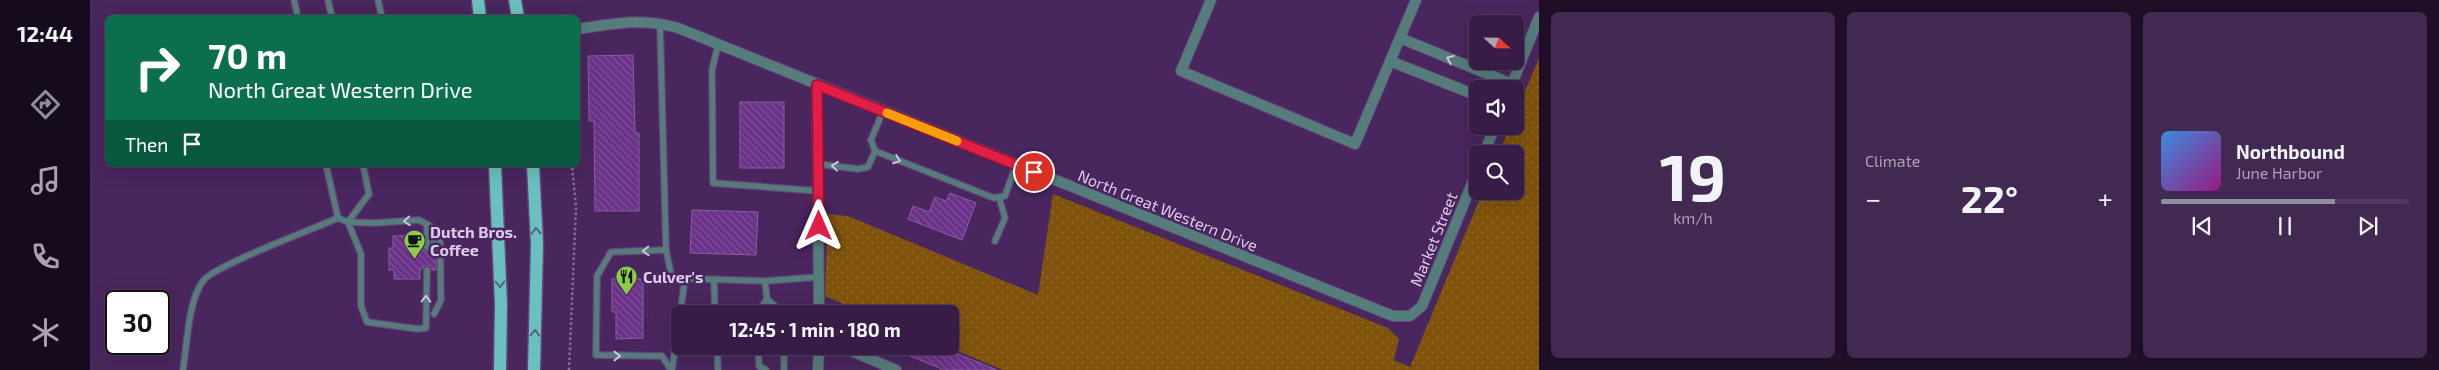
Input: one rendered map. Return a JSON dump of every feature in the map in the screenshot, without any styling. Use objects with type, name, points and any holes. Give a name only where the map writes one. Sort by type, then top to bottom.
[{"type":"main road","points":[[478,0],[480,15]]},
{"type":"main road","points":[[515,0],[518,15]]},
{"type":"main road","points":[[495,167],[501,304],[500,370]]},
{"type":"main road","points":[[533,167],[537,244],[534,370]]},
{"type":"street","points":[[1211,0],[1181,71],[1355,144],[1416,0]]},
{"type":"street","points":[[1513,80],[1539,17]]},
{"type":"street","name":"North Great Western Drive","points":[[580,30],[639,21],[660,22],[1393,316],[1410,316]]},
{"type":"street","points":[[1400,38],[1497,80]]},
{"type":"street","points":[[1390,61],[1469,92]]},
{"type":"street","points":[[817,85],[819,305]]},
{"type":"street","name":"Market Street","points":[[1410,316],[1422,306],[1469,191]]},
{"type":"street","points":[[818,370],[819,355]]},
{"type":"street","points":[[861,355],[896,370]]},
{"type":"lane","points":[[294,0],[297,15]]},
{"type":"lane","points":[[328,0],[331,15]]},
{"type":"lane","points":[[378,0],[381,15]]},
{"type":"lane","points":[[660,22],[666,250],[672,278],[765,281],[819,278]]},
{"type":"lane","points":[[718,45],[712,70],[714,183],[819,191]]},
{"type":"lane","points":[[818,164],[858,168],[868,167],[875,151],[871,140],[883,111]]},
{"type":"lane","points":[[875,151],[994,198],[1005,196],[1016,164]]},
{"type":"lane","points":[[326,167],[338,218]]},
{"type":"lane","points":[[348,222],[369,194],[363,167]]},
{"type":"lane","points":[[995,241],[1005,218],[999,197]]},
{"type":"lane","points":[[183,370],[195,296],[203,279],[224,267],[338,218],[348,222],[374,223],[419,220],[437,230],[440,238],[441,300],[434,314]]},
{"type":"lane","points":[[348,222],[361,254],[361,306],[367,322],[418,329],[426,328],[427,270]]},
{"type":"lane","points":[[427,224],[430,246]]},
{"type":"lane","points":[[666,250],[611,252],[597,276],[596,356],[662,356],[672,370]]},
{"type":"lane","points":[[681,305],[685,279]]},
{"type":"lane","points":[[714,280],[715,305]]},
{"type":"lane","points":[[763,305],[767,299],[765,281]]},
{"type":"lane","points":[[767,299],[774,305]]},
{"type":"lane","points":[[672,370],[674,355]]},
{"type":"lane","points":[[717,355],[718,370]]},
{"type":"lane","points":[[758,355],[759,366],[766,370]]},
{"type":"lane","points":[[784,355],[784,370]]},
{"type":"path","points":[[569,370],[576,207],[572,167]]},
{"type":"shaded area","points":[[1539,58],[1539,370],[1003,370],[959,351],[959,305],[846,305],[825,296],[828,214],[848,216],[1038,295],[1053,194],[1388,328],[1399,339],[1394,360],[1410,367],[1479,200],[1524,200],[1524,145],[1503,145],[1506,135],[1524,135],[1524,94]]},
{"type":"building","points":[[633,55],[635,133],[639,133],[639,211],[595,211],[594,121],[589,121],[588,56]]},
{"type":"building","points":[[740,102],[784,102],[784,168],[740,168]]},
{"type":"building","points":[[950,193],[976,203],[962,240],[908,219],[913,206],[929,212],[935,197],[946,201]]},
{"type":"building","points":[[692,210],[758,212],[756,255],[690,253]]},
{"type":"building","name":"Dutch Bros. Coffee","points":[[420,235],[420,247],[424,251],[436,250],[436,270],[432,270],[427,265],[420,270],[420,279],[394,279],[394,270],[389,270],[389,248],[393,248],[393,236]]},
{"type":"building","name":"Culver's","points":[[612,279],[643,279],[643,338],[616,339],[616,312],[612,312]]},
{"type":"building","points":[[959,354],[997,370],[944,370],[908,355]]},
{"type":"slow traffic","points":[[887,113],[957,141]]},
{"type":"place","name":"Dutch Bros. Coffee","points":[[414,259]]},
{"type":"place","name":"Culver's","points":[[627,295]]},
{"type":"route","points":[[819,226],[817,85],[1034,172]]}]
